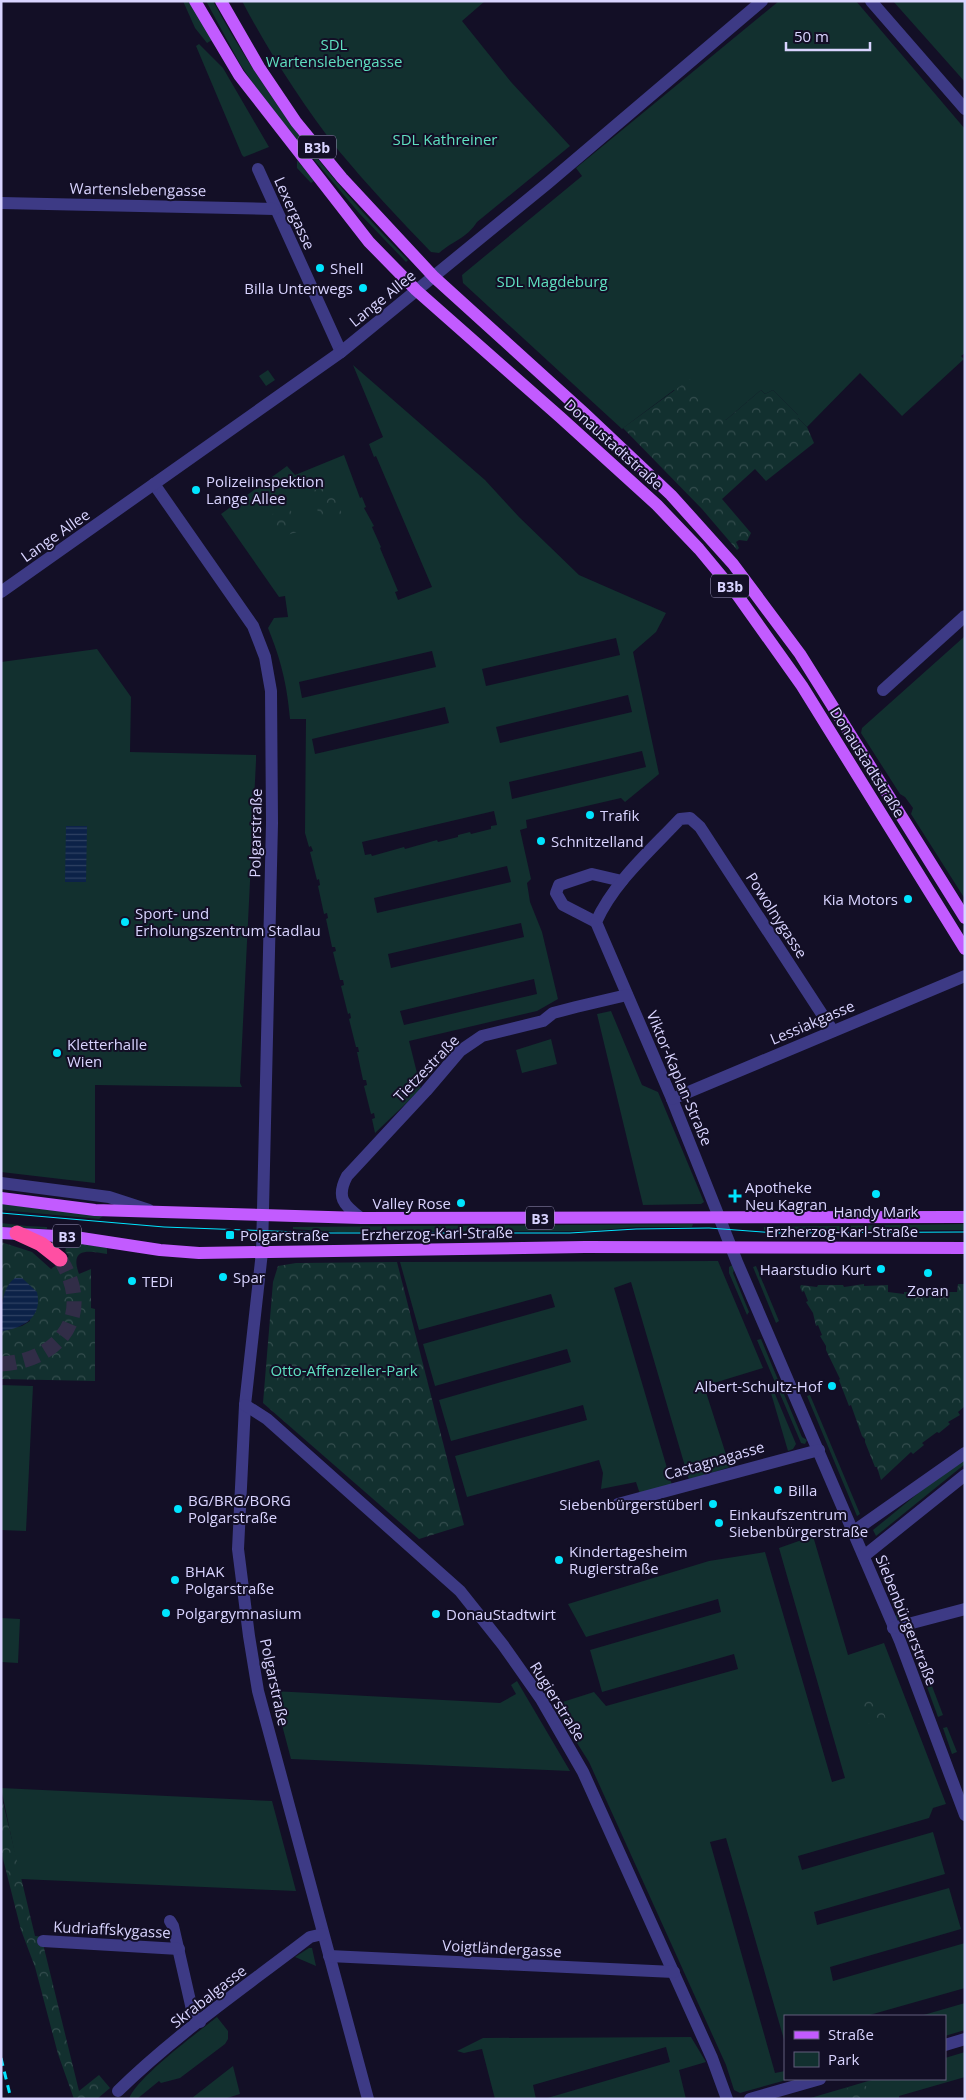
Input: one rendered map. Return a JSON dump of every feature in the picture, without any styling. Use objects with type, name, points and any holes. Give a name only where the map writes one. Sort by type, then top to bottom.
[{"type":"highway","points":[[17,1233],[41,1244],[60,1259]]},
{"type":"main road","name":"Donaustadtstraße","points":[[195,1],[239,75],[326,190],[369,242],[416,290],[560,416],[657,505],[716,570],[756,619],[802,686],[965,949]]},
{"type":"main road","name":"Donaustadtstraße","points":[[221,1],[258,67],[296,122],[342,178],[434,277],[671,495],[733,564],[800,654],[965,918]]},
{"type":"main road","name":"Erzherzog-Karl-Straße","points":[[1,1198],[94,1210],[361,1218],[965,1217]]},
{"type":"main road","name":"Erzherzog-Karl-Straße","points":[[1,1232],[74,1237],[160,1250],[199,1253],[392,1249],[965,1248]]},
{"type":"street","name":"Lange Allee","points":[[1,592],[341,352],[434,277],[762,1]]},
{"type":"street","points":[[871,1],[965,109]]},
{"type":"street","name":"Lexergasse","points":[[258,169],[274,209],[341,352]]},
{"type":"street","name":"Wartenslebengasse","points":[[1,202],[274,209]]},
{"type":"street","name":"Polgarstraße","points":[[154,484],[253,626],[265,657],[271,691],[272,823],[262,1252],[245,1405],[238,1549],[258,1691],[368,2099]]},
{"type":"street","points":[[883,690],[965,616]]},
{"type":"street","name":"Powolnygasse","points":[[622,881],[680,818],[690,818],[700,827],[833,1031]]},
{"type":"street","points":[[592,874],[622,881],[603,906],[596,922],[563,906],[556,893],[560,885],[592,874]]},
{"type":"street","name":"Viktor-Kaplan-Straße","points":[[596,922],[672,1099],[731,1247]]},
{"type":"street","name":"Lessiakgasse","points":[[672,1099],[965,976]]},
{"type":"street","name":"Tietzestraße","points":[[361,1218],[349,1209],[344,1202],[341,1187],[347,1176],[460,1052],[482,1036],[543,1021],[553,1013],[627,995]]},
{"type":"street","name":"Erzherzog-Karl-Straße","points":[[1,1183],[109,1197],[158,1213]]},
{"type":"street","name":"Siebenbürgerstraße","points":[[731,1247],[854,1531],[893,1628],[900,1640],[965,1815]]},
{"type":"street","name":"Rugierstraße","points":[[245,1405],[267,1419],[460,1591],[503,1645],[541,1699],[583,1772],[712,2058],[727,2099]]},
{"type":"street","name":"Castagnagasse","points":[[618,1504],[744,1468],[819,1450]]},
{"type":"street","points":[[854,1531],[965,1453]]},
{"type":"street","points":[[864,1556],[965,1475]]},
{"type":"street","points":[[893,1628],[965,1609]]},
{"type":"street","points":[[170,1921],[174,1926],[194,2014],[200,2022]]},
{"type":"street","name":"Skrabalgasse","points":[[118,2091],[200,2022],[310,1937],[323,1934]]},
{"type":"street","name":"Kudriaffskygasse","points":[[43,1941],[179,1949]]},
{"type":"street","name":"Voigtländergasse","points":[[329,1956],[674,1972]]},
{"type":"street","points":[[946,2045],[965,2039]]},
{"type":"street","points":[[750,2099],[816,2080]]},
{"type":"green space","points":[[183,1],[191,1],[212,40],[207,43],[195,28]]},
{"type":"green space","points":[[206,1],[213,1],[255,72],[301,138],[352,200],[408,260],[406,262],[359,213],[267,104],[240,64]]},
{"type":"green space","name":"SDL Kathreiner","points":[[242,1],[485,1],[462,21],[511,82],[570,146],[477,222],[464,236],[439,253],[431,252],[372,190],[325,133],[287,78]]},
{"type":"green space","name":"SDL Magdeburg","points":[[779,1],[856,1],[965,129],[965,353],[961,356],[964,359],[902,416],[860,373],[807,427],[773,390],[765,394],[761,390],[726,420],[674,390],[622,429],[463,283],[462,275],[582,176],[576,168]]},
{"type":"green space","points":[[893,1],[965,1],[965,82]]},
{"type":"green space","points":[[199,44],[223,68],[269,147],[244,157],[242,155],[196,46]]},
{"type":"green space","points":[[297,160],[314,181],[311,183],[297,168]]},
{"type":"green space","points":[[353,365],[485,480],[519,517],[579,575],[666,613],[656,632],[633,652],[659,774],[625,802],[621,798],[526,820],[527,828],[520,830],[531,879],[527,883],[530,902],[542,932],[558,999],[537,1011],[409,1041],[421,1089],[375,1133],[372,1119],[375,1118],[374,1113],[371,1114],[364,1086],[367,1085],[366,1080],[363,1080],[357,1052],[359,1052],[358,1047],[356,1047],[349,1019],[351,1018],[350,1013],[348,1014],[341,986],[344,985],[343,980],[340,980],[333,952],[336,951],[335,947],[332,947],[326,919],[328,918],[327,913],[324,914],[318,886],[320,885],[319,879],[317,880],[310,852],[313,851],[311,846],[309,847],[305,833],[306,719],[290,719],[283,672],[268,628],[274,618],[288,617],[285,596],[279,597],[221,514],[287,466],[295,475],[344,455],[360,498],[362,497],[366,507],[364,508],[374,526],[372,527],[398,591],[395,592],[398,600],[432,587],[376,456],[374,457],[369,444],[383,437]],"holes":[[[616,638],[620,655],[486,686],[482,669]],[[432,651],[436,667],[302,698],[299,682]],[[628,695],[632,712],[500,743],[496,727]],[[445,707],[449,723],[315,754],[312,739]],[[642,751],[646,767],[512,799],[509,782]],[[494,811],[497,825],[491,826],[491,829],[471,834],[470,832],[438,842],[437,840],[372,856],[371,854],[365,855],[362,842]],[[507,866],[511,882],[377,913],[374,898]],[[521,923],[524,937],[391,968],[388,954]],[[534,979],[537,994],[404,1025],[400,1011]]]},
{"type":"green space","points":[[268,370],[275,380],[266,386],[259,376]]},
{"type":"green space","points":[[690,379],[726,420],[761,390],[765,394],[773,390],[798,415],[798,418],[807,427],[814,443],[766,481],[755,469],[722,499],[751,533],[747,541],[739,540],[736,542],[739,548],[737,550],[702,509],[623,428]]},
{"type":"green space","points":[[326,487],[333,490],[342,514],[320,519],[312,491]]},
{"type":"green space","points":[[286,504],[304,530],[277,538],[270,516]]},
{"type":"green space","points":[[965,636],[965,899],[911,814],[913,808],[905,797],[900,794],[861,733],[862,728]]},
{"type":"green space","name":"Sport- und Erholungszentrum Stadlau","points":[[97,649],[131,697],[130,752],[256,755],[256,761],[240,1083],[242,1087],[95,1085],[95,1183],[1,1172],[1,662]]},
{"type":"green space","points":[[611,1011],[642,1085],[658,1092],[704,1202],[701,1204],[643,1205],[597,1014]]},
{"type":"green space","points":[[551,1039],[557,1064],[522,1073],[516,1050]]},
{"type":"green space","points":[[1,1204],[103,1216],[99,1219],[1,1210]]},
{"type":"green space","points":[[1,1223],[47,1227],[47,1229],[1,1227]]},
{"type":"green space","points":[[693,1224],[692,1227],[636,1227],[590,1231],[338,1232],[293,1229],[293,1227]]},
{"type":"green space","points":[[965,1224],[965,1230],[764,1230],[764,1227]]},
{"type":"green space","points":[[1,1242],[32,1252],[51,1269],[69,1256],[63,1244],[76,1243],[107,1248],[107,1254],[88,1252],[79,1255],[77,1259],[79,1274],[91,1269],[91,1308],[95,1309],[95,1381],[1,1379],[1,1331],[22,1326],[30,1321],[22,1278],[10,1283],[1,1302]]},
{"type":"green space","points":[[718,1261],[763,1368],[704,1386],[730,1467],[689,1480],[631,1282],[614,1288],[672,1485],[640,1494],[636,1482],[601,1489],[603,1473],[599,1460],[467,1497],[455,1456],[587,1420],[583,1405],[451,1441],[439,1400],[571,1362],[567,1349],[435,1386],[423,1344],[555,1307],[551,1294],[419,1330],[400,1262]]},
{"type":"green space","name":"Otto-Affenzeller-Park","points":[[397,1262],[464,1525],[419,1539],[263,1403],[273,1282],[278,1266],[296,1263]]},
{"type":"green space","points":[[734,1264],[733,1273],[749,1312],[747,1315],[729,1273],[729,1267]]},
{"type":"green space","points":[[756,1266],[779,1321],[776,1323],[753,1267]]},
{"type":"green space","points":[[864,1284],[864,1286],[888,1285],[888,1292],[904,1294],[904,1292],[943,1292],[949,1294],[949,1292],[957,1292],[958,1284],[965,1284],[965,1406],[958,1412],[960,1415],[948,1422],[950,1424],[922,1443],[924,1445],[913,1454],[911,1452],[881,1480],[851,1405],[849,1406],[840,1379],[820,1336],[822,1335],[818,1325],[816,1326],[813,1313],[806,1302],[808,1301],[804,1291],[802,1292],[800,1287],[801,1285],[817,1287],[818,1285],[843,1285],[844,1287]]},
{"type":"green space","points":[[761,1339],[802,1437],[807,1440],[805,1444],[801,1443],[757,1340]]},
{"type":"green space","points":[[770,1382],[796,1444],[793,1449],[788,1451],[768,1383]]},
{"type":"green space","points":[[1,1385],[33,1386],[26,1531],[1,1530]]},
{"type":"green space","points":[[810,1395],[860,1514],[857,1516],[807,1396]]},
{"type":"green space","points":[[965,1455],[965,1464],[876,1536],[873,1530]]},
{"type":"green space","points":[[813,1536],[848,1655],[884,1643],[946,1804],[933,1808],[929,1818],[798,1856],[802,1870],[933,1832],[945,1874],[814,1912],[817,1925],[949,1888],[961,1929],[830,1967],[833,1981],[965,1943],[965,1988],[870,2015],[784,2015],[784,2040],[726,1838],[710,1842],[775,2073],[784,2071],[784,2080],[786,2080],[740,2093],[734,2090],[726,2065],[589,1762],[553,1705],[594,1692],[606,1706],[738,1669],[734,1654],[602,1692],[590,1650],[721,1612],[718,1599],[586,1637],[568,1604],[709,1561],[765,1552],[832,1782],[845,1778],[779,1548]]},
{"type":"green space","points":[[879,1556],[904,1616],[897,1620],[895,1616],[898,1614],[877,1563]]},
{"type":"green space","points":[[1,1618],[20,1619],[18,1663],[1,1662]]},
{"type":"green space","points":[[517,1681],[570,1771],[291,1759],[273,1691],[500,1703],[516,1694],[511,1685]]},
{"type":"green space","points":[[932,1686],[943,1715],[938,1717],[927,1687]]},
{"type":"green space","points":[[879,1696],[886,1719],[868,1724],[861,1701]]},
{"type":"green space","points":[[947,1727],[957,1752],[952,1754],[943,1728]]},
{"type":"green space","points":[[1,1788],[272,1801],[296,1891],[20,1879]]},
{"type":"green space","points":[[1,1794],[35,1936],[43,1937],[44,1948],[79,2091],[99,2075],[110,2088],[97,2099],[74,2099],[58,2054],[35,1967],[21,1930],[1,1851]]},
{"type":"green space","points":[[312,1948],[316,1966],[295,1957]]},
{"type":"green space","points":[[965,2003],[965,2030],[946,2036],[946,2015],[923,2015]]},
{"type":"green space","points":[[217,2017],[228,2031],[228,2039],[225,2044],[180,2078],[161,2083],[159,2081],[137,2099],[129,2099],[134,2090],[155,2068]]},
{"type":"green space","points":[[691,2037],[706,2062],[679,2070],[686,2099],[544,2099],[670,2062],[666,2047],[533,2085],[536,2099],[495,2099],[482,2049],[464,2053],[457,2051],[483,2038]]},
{"type":"green space","points":[[965,2052],[965,2077],[899,2096],[899,2099],[807,2099],[872,2080],[946,2080],[946,2058]]},
{"type":"green space","points":[[233,2066],[240,2094],[224,2099],[189,2099],[192,2098]]},
{"type":"green space","points":[[861,2084],[866,2086],[871,2099],[839,2099],[840,2091]]},
{"type":"water","points":[[66,826],[87,826],[86,882],[65,882]]},
{"type":"water","points":[[15,1278],[22,1278],[37,1292],[37,1308],[34,1315],[24,1324],[17,1328],[1,1331],[1,1310],[4,1295],[6,1289]]},
{"type":"tunnel","points":[[1,1364],[22,1361],[40,1354],[55,1344],[66,1331],[73,1315],[74,1298],[70,1279],[60,1259]]},
{"type":"tram line","points":[[1,1213],[164,1227],[326,1233],[570,1233],[636,1229],[709,1228],[776,1233],[965,1232]]},
{"type":"railway","points":[[1,2058],[11,2099]]},
{"type":"place","name":"Shell","points":[[320,268]]},
{"type":"place","name":"Billa Unterwegs","points":[[363,288]]},
{"type":"place","name":"Polizeiinspektion Lange Allee","points":[[196,490]]},
{"type":"place","name":"Trafik","points":[[590,815]]},
{"type":"place","name":"Schnitzelland","points":[[541,841]]},
{"type":"place","name":"Kia Motors","points":[[908,899]]},
{"type":"place","name":"Sport- und Erholungszentrum Stadlau","points":[[125,922]]},
{"type":"place","name":"Kletterhalle Wien","points":[[57,1053]]},
{"type":"place","name":"Handy Mark","points":[[876,1194]]},
{"type":"place","name":"Apotheke Neu Kagran","points":[[735,1196]]},
{"type":"place","name":"Valley Rose","points":[[461,1203]]},
{"type":"place","name":"Polgarstraße","points":[[230,1235]]},
{"type":"place","name":"Haarstudio Kurt","points":[[881,1269]]},
{"type":"place","name":"Zoran","points":[[928,1273]]},
{"type":"place","name":"Spar","points":[[223,1277]]},
{"type":"place","name":"TEDi","points":[[132,1281]]},
{"type":"place","name":"Albert-Schultz-Hof","points":[[832,1386]]},
{"type":"place","name":"Billa","points":[[778,1490]]},
{"type":"place","name":"Siebenbürgerstüberl","points":[[713,1504]]},
{"type":"place","name":"BG/BRG/BORG Polgarstraße","points":[[178,1509]]},
{"type":"place","name":"Einkaufszentrum Siebenbürgerstraße","points":[[719,1523]]},
{"type":"place","name":"Kindertagesheim Rugierstraße","points":[[559,1560]]},
{"type":"place","name":"BHAK Polgarstraße","points":[[175,1580]]},
{"type":"place","name":"Polgargymnasium","points":[[166,1613]]},
{"type":"place","name":"DonauStadtwirt","points":[[436,1614]]},
{"type":"park label","name":"SDL Wartenslebengasse","points":[[334,52]]}]
